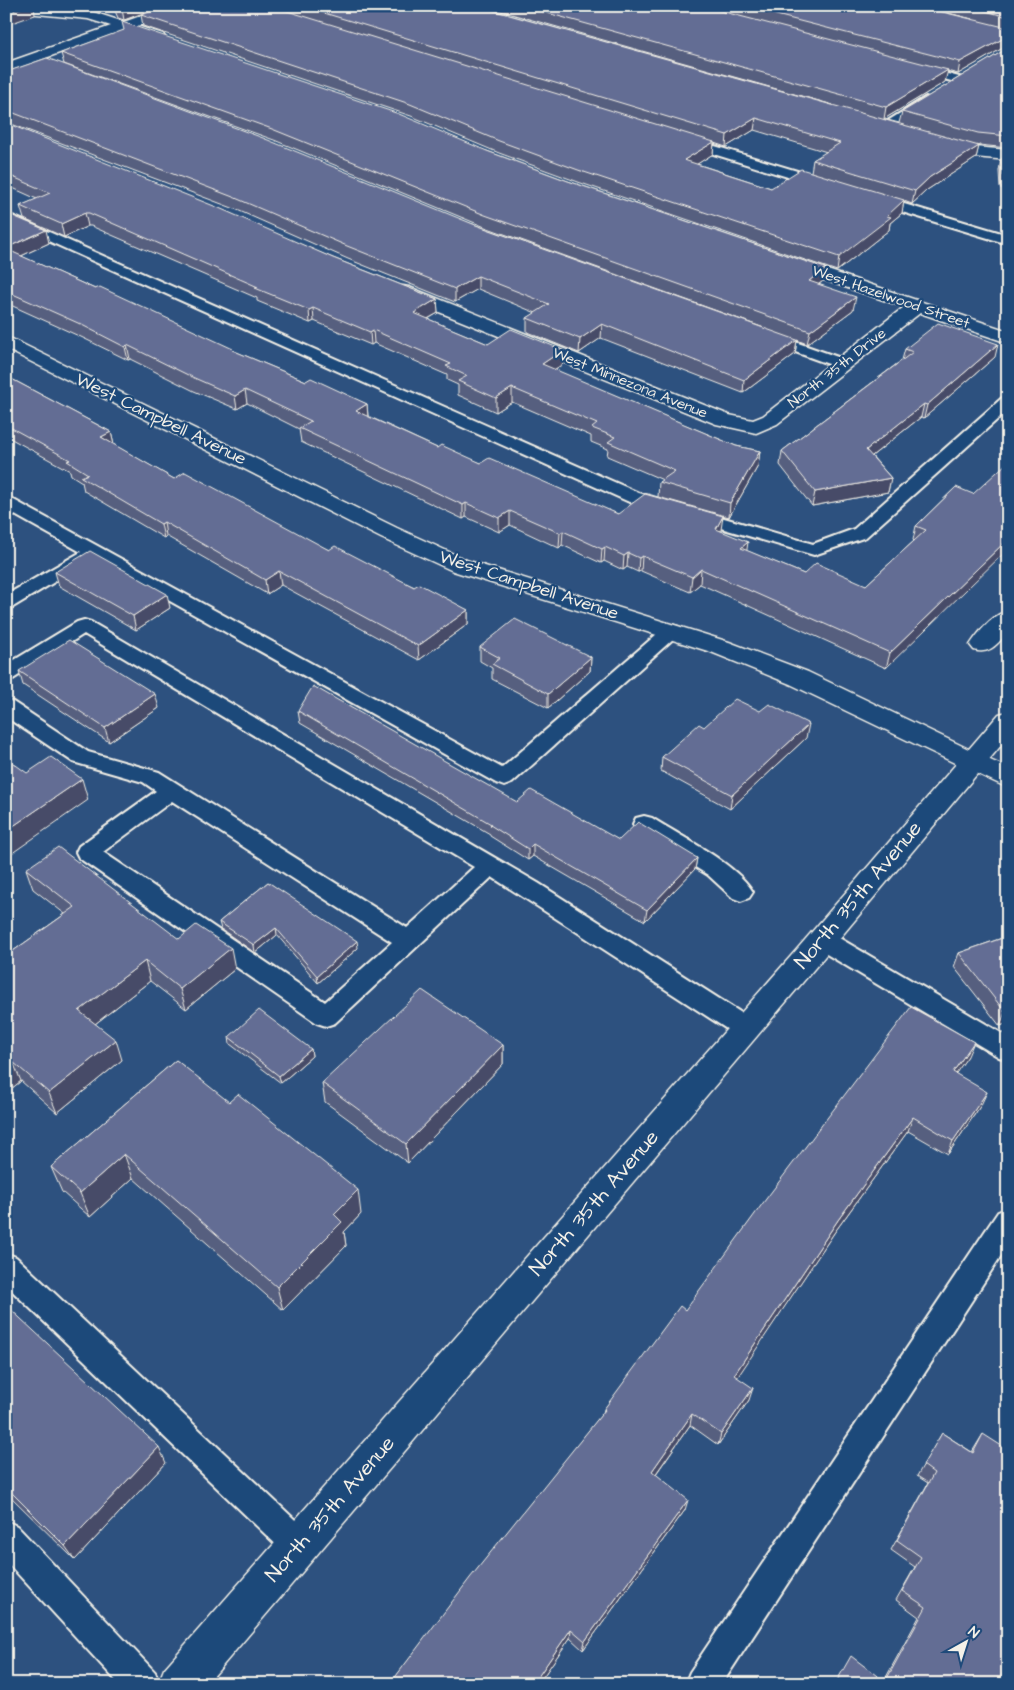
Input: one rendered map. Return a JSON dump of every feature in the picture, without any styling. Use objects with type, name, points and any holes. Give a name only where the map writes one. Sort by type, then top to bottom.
[{"type":"street","points":[[6,68],[181,6]]},
{"type":"street","points":[[6,7],[75,12],[174,42]]},
{"type":"street","points":[[879,126],[902,132]]},
{"type":"street","points":[[929,140],[974,152],[1008,155]]},
{"type":"street","name":"West Hazelwood Street","points":[[778,258],[1008,336]]},
{"type":"street","name":"West Minnezona Avenue","points":[[386,284],[723,420],[756,427]]},
{"type":"street","name":"North 35th Drive","points":[[756,427],[770,420],[917,306]]},
{"type":"street","name":"West Campbell Avenue","points":[[6,342],[389,533],[461,566],[720,647],[799,678],[1008,779]]},
{"type":"street","points":[[982,645],[1008,618]]},
{"type":"street","name":"North 35th Avenue","points":[[179,1684],[1008,720]]},
{"type":"lane","points":[[34,58],[57,67]]},
{"type":"lane","points":[[879,126],[963,78],[903,65]]},
{"type":"lane","points":[[676,138],[837,187]]},
{"type":"lane","points":[[866,196],[1008,240]]},
{"type":"lane","points":[[6,218],[633,497],[814,550],[860,534],[1008,402]]},
{"type":"lane","points":[[751,331],[844,364]]},
{"type":"lane","points":[[6,503],[504,778],[672,631]]},
{"type":"lane","points":[[6,603],[92,551]]},
{"type":"lane","points":[[6,674],[84,626],[538,895],[745,1028]]},
{"type":"lane","points":[[6,707],[81,757],[151,777],[409,941]]},
{"type":"lane","points":[[172,790],[87,852],[326,1016],[490,866]]},
{"type":"lane","points":[[644,824],[716,869],[741,892]]},
{"type":"lane","points":[[821,939],[1008,1050]]},
{"type":"lane","points":[[702,1684],[1008,1220]]},
{"type":"lane","points":[[6,1266],[299,1545]]},
{"type":"lane","points":[[6,1537],[142,1684]]},
{"type":"building","points":[[6,6],[26,6],[6,13]]},
{"type":"building","points":[[115,6],[130,6],[122,9]]},
{"type":"building","points":[[166,6],[271,6],[714,142],[684,160],[771,188],[801,169],[904,200],[887,216],[891,217],[839,257],[581,171],[499,141],[410,104],[141,15]]},
{"type":"building","points":[[301,6],[477,6],[979,146],[930,177],[915,191],[813,160],[840,143],[756,118],[727,135]]},
{"type":"building","points":[[522,6],[701,6],[948,70],[886,107]]},
{"type":"building","points":[[741,6],[918,6],[1008,28],[1008,36],[960,62]]},
{"type":"building","points":[[966,6],[1008,6],[1008,17]]},
{"type":"building","points":[[122,22],[399,114],[487,151],[568,181],[825,268],[809,281],[856,297],[810,331],[485,215],[272,129],[61,53],[124,30]]},
{"type":"building","points":[[1008,48],[1008,136],[978,133],[902,112]]},
{"type":"building","points":[[47,58],[263,138],[473,224],[797,340],[744,380],[602,324],[580,339],[527,318],[549,304],[478,276],[455,289],[347,246],[233,197],[6,110],[6,72]]},
{"type":"building","points":[[6,123],[219,208],[333,258],[437,299],[414,313],[488,344],[511,329],[563,350],[542,364],[736,446],[760,451],[730,503],[659,482],[675,471],[608,442],[615,437],[592,428],[597,424],[512,388],[496,398],[458,381],[467,376],[446,366],[451,364],[373,330],[370,332],[313,308],[309,310],[255,288],[258,287],[89,213],[61,224],[20,206],[50,193],[6,174]]},
{"type":"building","points":[[1008,158],[1008,176],[1003,176],[1001,159]]},
{"type":"building","points":[[6,213],[46,230],[6,248]]},
{"type":"building","points":[[6,249],[95,289],[100,287],[232,350],[306,381],[311,378],[367,404],[356,411],[437,448],[441,445],[481,463],[489,458],[618,514],[645,494],[723,516],[716,529],[748,542],[741,548],[804,574],[816,563],[866,585],[926,530],[916,526],[956,487],[973,494],[1008,462],[1008,539],[890,653],[701,569],[692,577],[642,556],[639,558],[628,553],[624,556],[605,547],[602,549],[563,531],[560,533],[510,511],[499,518],[466,503],[463,505],[299,428],[311,421],[245,390],[235,396],[6,291]]},
{"type":"building","points":[[938,323],[998,344],[927,405],[924,404],[866,450],[891,478],[815,492],[782,451],[913,352],[905,349]]},
{"type":"building","points":[[6,376],[111,432],[101,437],[174,479],[185,472],[329,550],[335,546],[414,587],[419,584],[468,610],[418,646],[279,571],[265,580],[164,522],[161,524],[81,477],[88,474],[67,461],[70,460],[6,425]]},
{"type":"building","points":[[90,551],[167,594],[133,616],[55,572]]},
{"type":"building","points":[[515,619],[591,657],[548,694],[492,664],[500,658],[480,647]]},
{"type":"building","points":[[69,640],[155,694],[105,728],[19,671]]},
{"type":"building","points":[[313,686],[517,802],[531,790],[619,840],[638,822],[697,858],[647,910],[533,844],[528,849],[491,824],[298,711]]},
{"type":"building","points":[[735,699],[760,711],[769,704],[809,724],[732,795],[662,757],[699,724],[704,727]]},
{"type":"building","points":[[51,757],[82,779],[6,831],[6,758],[27,773]]},
{"type":"building","points":[[58,847],[179,939],[196,925],[231,948],[180,989],[145,961],[79,1011],[116,1040],[49,1093],[13,1062],[6,1067],[6,956],[75,907],[26,869]]},
{"type":"building","points":[[268,882],[357,941],[317,976],[276,928],[254,945],[219,922]]},
{"type":"building","points":[[1008,936],[1008,1011],[1005,1012],[959,953]]},
{"type":"building","points":[[422,990],[503,1045],[406,1144],[322,1083]]},
{"type":"building","points":[[911,1007],[974,1042],[953,1072],[987,1092],[953,1141],[913,1117],[838,1220],[734,1375],[753,1388],[721,1434],[692,1414],[652,1471],[688,1500],[585,1641],[571,1629],[533,1684],[390,1684],[470,1578],[605,1410],[680,1306],[685,1310]]},
{"type":"building","points":[[259,1010],[311,1049],[279,1076],[229,1037]]},
{"type":"building","points":[[176,1060],[229,1102],[238,1094],[358,1190],[334,1214],[342,1222],[277,1287],[124,1154],[80,1193],[51,1167]]},
{"type":"building","points":[[6,1305],[159,1447],[65,1546],[6,1487]]},
{"type":"building","points":[[942,1433],[973,1453],[983,1434],[1008,1450],[1008,1662],[997,1684],[835,1684],[851,1656],[885,1682],[926,1607],[902,1591],[921,1557],[897,1540],[934,1473],[923,1465]]}]
